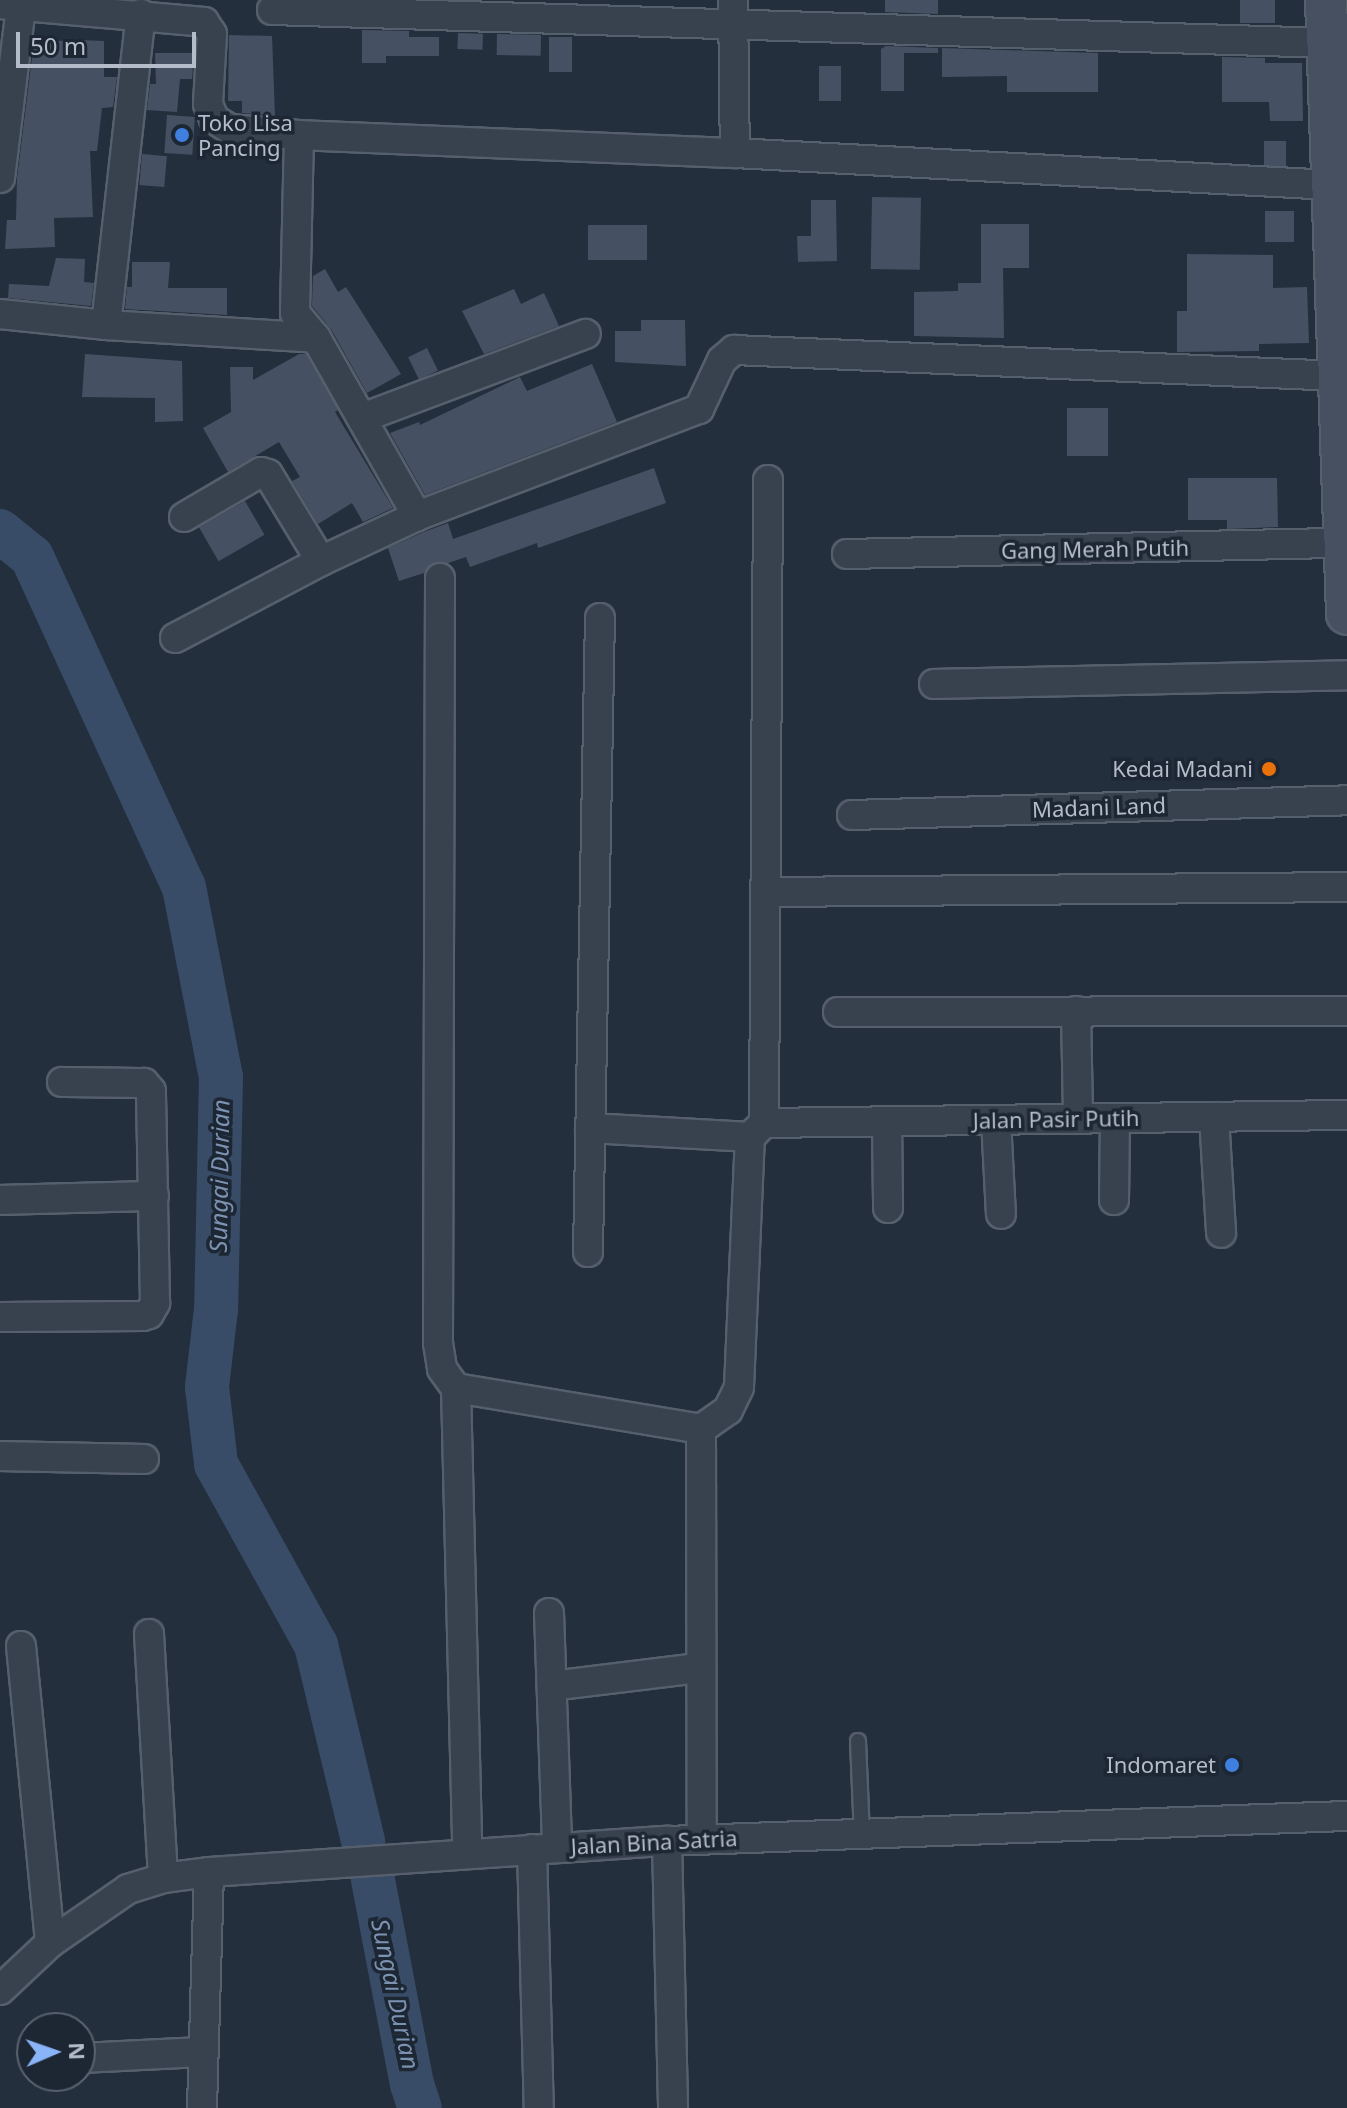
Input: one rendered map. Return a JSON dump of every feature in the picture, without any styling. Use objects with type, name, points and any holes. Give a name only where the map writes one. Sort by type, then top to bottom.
[{"type":"main road","points":[[1326,0],[1334,58],[1331,185],[1342,266],[1338,376],[1343,420],[1343,543],[1347,614]]},
{"type":"street","points":[[0,178],[10,5],[141,14],[204,22],[210,27],[208,104],[214,119],[230,129],[299,135],[735,153],[1331,185]]},
{"type":"street","points":[[272,10],[734,11],[1334,58]]},
{"type":"street","points":[[734,11],[735,153]]},
{"type":"street","points":[[106,325],[141,14]]},
{"type":"street","points":[[299,135],[293,305],[298,319],[316,338],[417,516]]},
{"type":"street","points":[[0,314],[106,325],[316,338]]},
{"type":"street","points":[[362,418],[586,334]]},
{"type":"street","points":[[175,638],[321,561],[417,516],[699,409],[722,360],[734,350],[1338,376]]},
{"type":"street","points":[[184,517],[248,477],[261,472],[268,474],[321,561]]},
{"type":"street","points":[[456,1388],[701,1429],[728,1410],[739,1387],[757,1130],[768,892],[768,480]]},
{"type":"street","name":"Gang Merah Putih","points":[[847,554],[1343,543]]},
{"type":"street","points":[[440,578],[438,1343],[442,1369],[456,1388],[467,1854]]},
{"type":"street","points":[[588,1252],[600,618]]},
{"type":"street","points":[[934,684],[1347,675]]},
{"type":"street","name":"Madani Land","points":[[852,815],[1347,800]]},
{"type":"street","points":[[768,892],[1347,887]]},
{"type":"street","points":[[1076,1011],[1078,1119]]},
{"type":"street","points":[[838,1012],[1347,1011]]},
{"type":"street","points":[[0,1317],[149,1314],[155,1303],[149,1086],[62,1082]]},
{"type":"street","name":"Jalan Pasir Putih","points":[[590,1128],[757,1130],[887,1121],[1347,1115]]},
{"type":"street","points":[[1214,1117],[1221,1233]]},
{"type":"street","points":[[1114,1200],[1115,1118]]},
{"type":"street","points":[[996,1120],[1001,1214]]},
{"type":"street","points":[[887,1121],[888,1208]]},
{"type":"street","points":[[0,1200],[154,1196]]},
{"type":"street","points":[[701,1429],[699,1668],[702,1839]]},
{"type":"street","points":[[0,1456],[144,1459]]},
{"type":"street","points":[[539,2108],[544,1848],[552,1686],[549,1613]]},
{"type":"street","points":[[149,1634],[163,1878]]},
{"type":"street","points":[[21,1646],[50,1943]]},
{"type":"street","points":[[552,1686],[699,1668]]},
{"type":"street","name":"Jalan Bina Satria","points":[[0,1990],[50,1943],[128,1889],[163,1878],[209,1872],[702,1839],[1347,1816]]},
{"type":"street","points":[[667,1841],[673,2108]]},
{"type":"street","points":[[202,2108],[209,1872]]},
{"type":"street","points":[[96,2057],[203,2052]]},
{"type":"lane","points":[[858,1741],[862,1835]]},
{"type":"building","points":[[885,0],[938,0],[938,14],[885,12]]},
{"type":"building","points":[[1240,0],[1275,0],[1275,23],[1240,23]]},
{"type":"building","points":[[362,30],[409,31],[409,37],[439,37],[439,56],[386,56],[386,63],[362,63]]},
{"type":"building","points":[[458,33],[483,34],[482,50],[457,49]]},
{"type":"building","points":[[497,34],[541,35],[541,56],[497,55]]},
{"type":"building","points":[[229,35],[272,36],[275,116],[242,113],[242,101],[228,101]]},
{"type":"building","points":[[549,37],[572,37],[572,72],[549,72]]},
{"type":"building","points":[[104,41],[104,77],[117,77],[113,107],[102,108],[97,151],[90,151],[93,217],[54,218],[55,247],[5,249],[7,220],[16,220],[17,178],[34,42]]},
{"type":"building","points":[[886,46],[938,48],[938,53],[904,53],[904,91],[881,91],[881,49]]},
{"type":"building","points":[[942,48],[1098,53],[1098,92],[1007,92],[1007,76],[942,77]]},
{"type":"building","points":[[155,53],[194,53],[192,79],[180,79],[177,112],[147,110],[150,84],[156,84]]},
{"type":"building","points":[[1222,57],[1265,58],[1265,63],[1302,63],[1303,121],[1270,121],[1269,102],[1222,102]]},
{"type":"building","points":[[819,66],[841,66],[841,101],[819,101]]},
{"type":"building","name":"Toko Lisa Pancing","points":[[167,115],[195,117],[192,155],[164,153]]},
{"type":"building","points":[[1264,141],[1286,141],[1286,166],[1264,166]]},
{"type":"building","points":[[142,154],[167,156],[164,187],[139,185]]},
{"type":"building","points":[[872,197],[921,198],[920,270],[871,269]]},
{"type":"building","points":[[811,200],[836,200],[837,261],[798,262],[797,236],[811,236]]},
{"type":"building","points":[[1265,211],[1294,211],[1294,242],[1265,242]]},
{"type":"building","points":[[981,224],[1029,224],[1029,268],[1003,268],[1004,338],[914,336],[914,292],[958,291],[958,283],[981,283]]},
{"type":"building","points":[[588,225],[647,225],[647,260],[588,260]]},
{"type":"building","points":[[1187,254],[1273,255],[1273,288],[1307,287],[1309,343],[1259,344],[1259,351],[1177,352],[1177,311],[1187,311]]},
{"type":"building","points":[[56,258],[85,259],[84,282],[94,283],[91,306],[8,298],[9,284],[49,286]]},
{"type":"building","points":[[132,262],[170,262],[168,288],[227,288],[227,315],[125,309],[127,287],[132,287]]},
{"type":"building","points":[[325,269],[338,292],[346,287],[401,374],[367,393],[331,329],[312,306],[313,276]]},
{"type":"building","points":[[514,289],[521,304],[544,293],[559,326],[484,354],[462,311]]},
{"type":"building","points":[[641,320],[685,320],[686,366],[615,362],[615,331],[641,331]]},
{"type":"building","points":[[427,348],[438,370],[419,380],[408,357]]},
{"type":"building","points":[[85,354],[182,361],[183,421],[155,422],[155,398],[82,397]]},
{"type":"building","points":[[299,354],[306,354],[338,410],[335,412],[393,508],[363,522],[352,503],[318,524],[292,481],[300,477],[279,442],[228,472],[203,428],[231,412],[230,367],[253,367],[253,380]]},
{"type":"building","points":[[592,364],[617,422],[425,495],[390,433],[419,422],[420,425],[520,377],[527,391]]},
{"type":"building","points":[[1067,408],[1108,408],[1108,456],[1067,456]]},
{"type":"building","points":[[654,468],[666,503],[538,548],[537,543],[470,567],[466,557],[448,563],[432,563],[424,573],[399,581],[388,548],[424,532],[448,523],[453,539]]},
{"type":"building","points":[[1188,478],[1277,478],[1278,527],[1227,529],[1227,520],[1188,520]]},
{"type":"building","points":[[245,501],[264,535],[219,561],[199,528]]},
{"type":"waterway","name":"Sungai Durian","points":[[0,531],[32,557],[184,887],[221,1077],[216,1309],[207,1387],[216,1464],[316,1645],[363,1841]]},
{"type":"waterway","name":"Sungai Durian","points":[[373,1880],[412,2084],[420,2108]]},
{"type":"place","name":"Toko Lisa Pancing","points":[[182,135]]},
{"type":"place","name":"Kedai Madani","points":[[1269,769]]},
{"type":"place","name":"Indomaret","points":[[1232,1765]]}]
